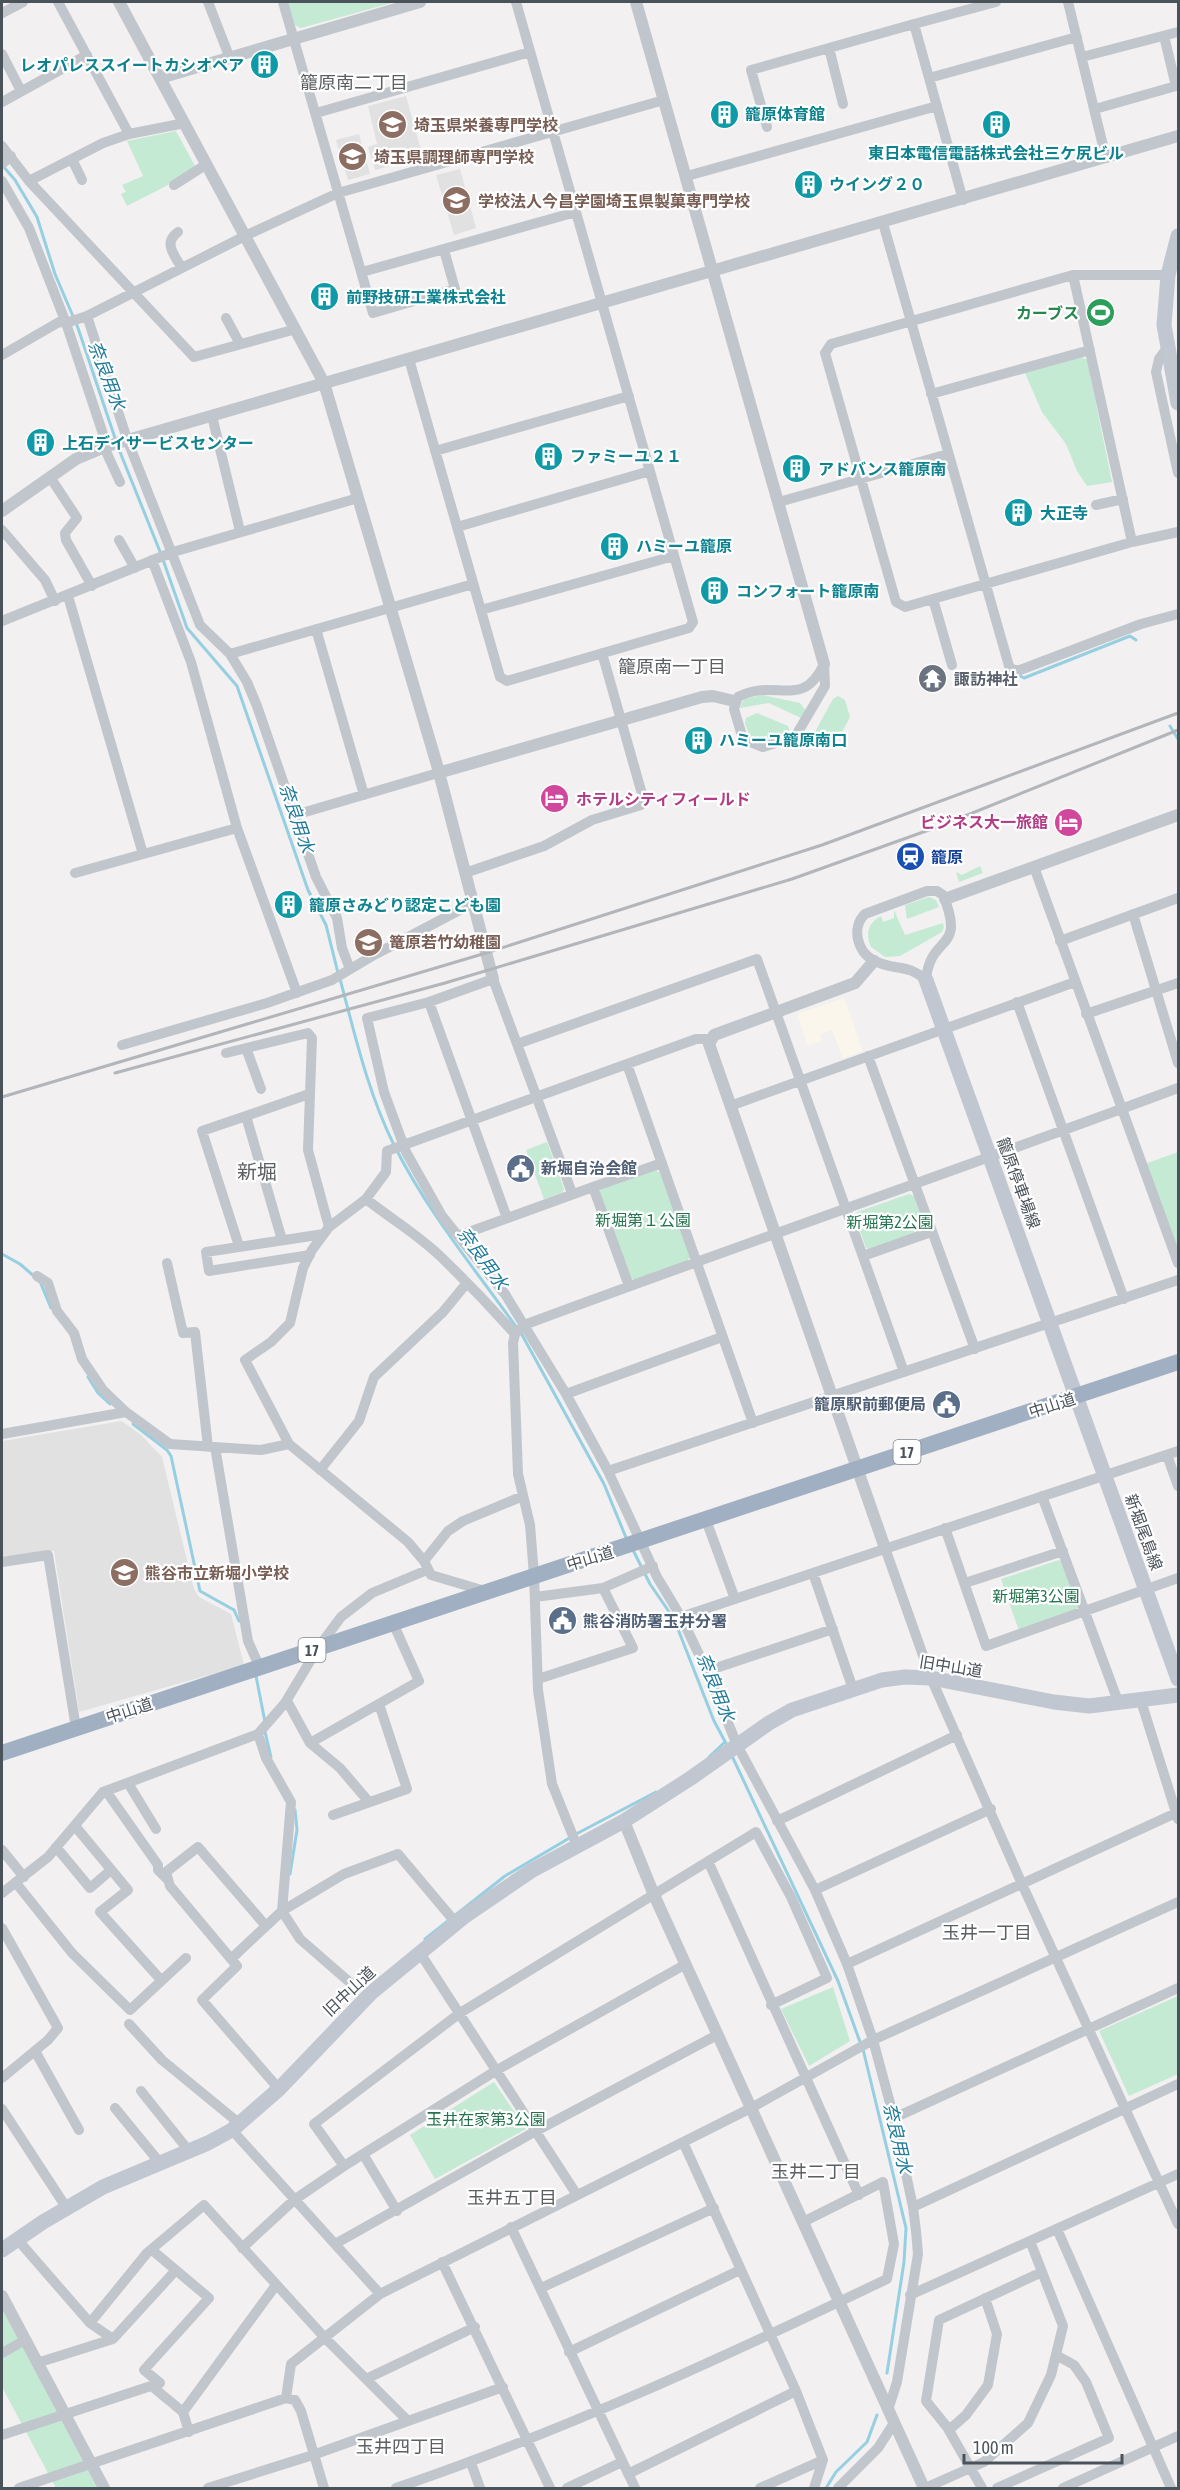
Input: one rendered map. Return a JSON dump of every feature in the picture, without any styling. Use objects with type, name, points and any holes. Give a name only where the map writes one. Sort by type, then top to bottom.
[{"type":"highway","name":"中山道","points":[[2,1752],[534,1575],[634,1544],[856,1468],[1077,1398],[1179,1362]]},
{"type":"main road","points":[[1179,236],[1168,275],[1164,325],[1174,359],[1179,403]]},
{"type":"main road","name":"籠原停車場線","points":[[926,980],[1077,1398]]},
{"type":"main road","name":"新堀尾島線","points":[[1077,1398],[1179,1679]]},
{"type":"main road","name":"旧中山道","points":[[2,2250],[66,2207],[103,2187],[189,2151],[236,2127],[279,2089],[347,2016],[456,1923],[499,1890],[624,1821],[792,1710],[882,1680],[931,1678],[1054,1702],[1089,1706],[1179,1695]]},
{"type":"street","points":[[2,13],[23,2]]},
{"type":"street","points":[[58,2],[129,134]]},
{"type":"street","points":[[119,2],[247,235],[324,383],[438,773],[493,979],[572,1192]]},
{"type":"street","points":[[210,2],[229,56]]},
{"type":"street","points":[[283,2],[373,313],[455,289],[444,250]]},
{"type":"street","points":[[160,78],[420,2]]},
{"type":"street","points":[[409,358],[500,677],[507,681],[689,628],[693,622],[516,2]]},
{"type":"street","points":[[636,2],[824,664],[825,686],[801,730],[789,741],[763,747],[749,743],[740,734],[734,701]]},
{"type":"street","points":[[767,127],[751,70],[914,24],[973,4],[996,2]]},
{"type":"street","points":[[1068,2],[1106,158]]},
{"type":"street","points":[[914,24],[963,200]]},
{"type":"street","points":[[1082,57],[1179,32]]},
{"type":"street","points":[[1095,109],[1176,86],[1164,36]]},
{"type":"street","points":[[929,78],[1077,37]]},
{"type":"street","points":[[829,48],[843,104]]},
{"type":"street","points":[[316,113],[530,52]]},
{"type":"street","points":[[2,54],[21,91]]},
{"type":"street","points":[[2,102],[87,55]]},
{"type":"street","points":[[2,355],[59,322],[66,324],[87,316],[181,267],[338,193],[664,100]]},
{"type":"street","points":[[687,176],[937,106]]},
{"type":"street","points":[[29,182],[103,143],[129,134],[185,123]]},
{"type":"street","points":[[2,511],[76,459],[105,446],[1179,136]]},
{"type":"street","points":[[2,146],[29,182],[135,291],[194,357],[296,329]]},
{"type":"street","points":[[2,164],[11,156]]},
{"type":"street","points":[[72,159],[82,180]]},
{"type":"street","points":[[174,185],[207,164]]},
{"type":"street","points":[[2,181],[29,228],[66,324],[105,446],[120,482]]},
{"type":"street","points":[[362,272],[576,212]]},
{"type":"street","points":[[883,223],[1009,666],[1013,670],[1141,624],[1179,614]]},
{"type":"street","points":[[177,232],[170,239],[169,244],[181,267]]},
{"type":"street","points":[[1073,275],[1132,542]]},
{"type":"street","points":[[1168,275],[1073,275],[831,344],[825,353],[896,602],[905,607],[1132,542],[1179,532]]},
{"type":"street","points":[[87,316],[127,439],[200,625],[230,654],[247,682],[257,706],[316,877],[337,918],[348,970]]},
{"type":"street","points":[[226,318],[240,344]]},
{"type":"street","points":[[931,394],[1090,350]]},
{"type":"street","points":[[1174,359],[1159,359],[1156,372],[1179,473]]},
{"type":"street","points":[[435,451],[629,396]]},
{"type":"street","points":[[212,416],[240,531]]},
{"type":"street","points":[[779,502],[948,454]]},
{"type":"street","points":[[457,526],[650,471]]},
{"type":"street","points":[[50,477],[77,518],[65,533],[66,540],[92,586]]},
{"type":"street","points":[[2,621],[173,552],[358,498]]},
{"type":"street","points":[[1096,505],[1123,500]]},
{"type":"street","points":[[2,531],[45,580],[55,601]]},
{"type":"street","points":[[119,540],[135,568]]},
{"type":"street","points":[[481,610],[674,556]]},
{"type":"street","points":[[152,560],[191,662],[237,828],[297,993]]},
{"type":"street","points":[[230,654],[473,584]]},
{"type":"street","points":[[68,596],[143,854]]},
{"type":"street","points":[[933,599],[952,664]]},
{"type":"street","points":[[316,629],[364,795]]},
{"type":"street","points":[[465,873],[544,846],[592,820],[641,805],[644,801],[602,653]]},
{"type":"street","points":[[295,815],[702,698],[712,696],[734,701],[742,695],[764,689],[804,689],[815,681],[824,664]]},
{"type":"street","points":[[945,899],[1179,815]]},
{"type":"street","points":[[75,873],[237,828]]},
{"type":"street","points":[[1034,867],[1120,1110],[1179,1263]]},
{"type":"street","points":[[927,891],[940,892],[945,899],[953,928],[949,938],[930,959],[926,980],[910,968],[874,961],[865,953],[858,938],[859,922],[865,914],[927,891]]},
{"type":"street","points":[[1060,941],[1179,898]]},
{"type":"street","points":[[122,1045],[297,993],[332,980],[473,903]]},
{"type":"street","points":[[1133,914],[1179,1063]]},
{"type":"street","points":[[517,1044],[757,959],[904,1372]]},
{"type":"street","points":[[486,1591],[431,1575],[408,1542],[289,1444],[245,1360],[271,1342],[290,1323],[297,1288],[310,1255],[326,1231],[366,1199],[386,1172],[386,1153],[396,1147],[696,1039],[709,1040],[714,1035],[855,984],[874,961]]},
{"type":"street","points":[[493,979],[429,1002],[367,1018],[373,1055],[396,1147],[458,1236],[505,1294],[566,1394],[608,1471],[645,1569],[681,1617],[707,1671],[731,1750],[777,1821],[815,1890],[848,1964],[873,2040],[894,2118],[913,2207],[918,2254],[897,2382],[888,2410]]},
{"type":"street","points":[[730,1106],[1075,982]]},
{"type":"street","points":[[1086,1014],[1179,983]]},
{"type":"street","points":[[429,1002],[507,1218]]},
{"type":"street","points":[[1017,1002],[1124,1299]]},
{"type":"street","points":[[226,1053],[308,1033],[312,1038],[308,1150],[326,1231]]},
{"type":"street","points":[[709,1040],[774,1234],[931,1678],[991,1809],[1022,1884],[1179,2224]]},
{"type":"street","points":[[246,1048],[261,1089]]},
{"type":"street","points":[[868,1056],[975,1349]]},
{"type":"street","points":[[627,1064],[753,1423]]},
{"type":"street","points":[[577,1846],[552,1784],[538,1679],[530,1525],[518,1474],[513,1344],[515,1334],[524,1325],[629,1286],[991,1158],[1179,1088]]},
{"type":"street","points":[[239,1246],[202,1131],[309,1094]]},
{"type":"street","points":[[246,1116],[282,1240]]},
{"type":"street","points":[[458,1236],[572,1192],[594,1187],[662,1163]]},
{"type":"street","points":[[594,1187],[629,1286]]},
{"type":"street","points":[[366,1199],[440,1256],[466,1284],[484,1298],[515,1334]]},
{"type":"street","points":[[310,1255],[209,1271],[206,1252],[326,1231]]},
{"type":"street","points":[[863,1256],[931,1232]]},
{"type":"street","points":[[167,1263],[183,1333],[195,1332],[212,1447],[249,1641],[260,1668]]},
{"type":"street","points":[[38,1276],[48,1283],[57,1311],[76,1338],[82,1359],[103,1390],[126,1412],[170,1444],[261,1450],[289,1444]]},
{"type":"street","points":[[608,1471],[1179,1280]]},
{"type":"street","points":[[320,1470],[359,1421],[374,1377],[443,1312],[466,1284]]},
{"type":"street","points":[[566,1394],[722,1337]]},
{"type":"street","points":[[2,1434],[126,1412]]},
{"type":"street","points":[[681,1617],[1179,1451]]},
{"type":"street","points":[[1167,1455],[1179,1486]]},
{"type":"street","points":[[2,1893],[56,1847],[106,1791],[258,1734],[286,1701],[318,1648],[341,1617],[372,1593],[425,1566],[448,1531],[463,1521],[523,1496]]},
{"type":"street","points":[[1042,1496],[1119,1704]]},
{"type":"street","points":[[706,1520],[735,1599]]},
{"type":"street","points":[[945,1528],[986,1646],[1179,1578]]},
{"type":"street","points":[[965,1583],[1064,1551]]},
{"type":"street","points":[[2,1562],[48,1555],[76,1728]]},
{"type":"street","points":[[535,1597],[603,1588],[645,1569]]},
{"type":"street","points":[[813,1573],[853,1689]]},
{"type":"street","points":[[538,1679],[633,1648],[603,1588]]},
{"type":"street","points":[[310,1743],[419,1681],[393,1623]]},
{"type":"street","points":[[707,1671],[832,1629]]},
{"type":"street","points":[[286,1701],[310,1743],[340,1768],[369,1802]]},
{"type":"street","points":[[848,1964],[1178,1815],[1140,1701]]},
{"type":"street","points":[[333,1815],[407,1789],[379,1704]]},
{"type":"street","points":[[258,1734],[266,1758],[291,1802],[282,1911],[300,1939],[354,1986]]},
{"type":"street","points":[[777,1821],[957,1735]]},
{"type":"street","points":[[128,1783],[156,1829]]},
{"type":"street","points":[[106,1791],[158,1865],[158,1870],[168,1880]]},
{"type":"street","points":[[815,1890],[991,1809]]},
{"type":"street","points":[[624,1821],[717,2035],[925,2488],[984,2462],[1028,2423],[1051,2375],[1063,2326],[1030,2241]]},
{"type":"street","points":[[75,1826],[128,1890],[100,1912],[161,1980]]},
{"type":"street","points":[[344,2166],[314,2124],[460,2013],[756,1832],[791,1897],[827,1978],[771,2005]]},
{"type":"street","points":[[56,1847],[90,1888],[111,1870]]},
{"type":"street","points":[[266,1926],[198,1847],[166,1872],[170,1886],[237,1966],[202,2000],[279,2089]]},
{"type":"street","points":[[2,1850],[20,1880],[72,1953],[130,2010],[186,1958]]},
{"type":"street","points":[[231,1959],[282,1911],[344,1874],[398,1854],[456,1923]]},
{"type":"street","points":[[708,1861],[771,2005],[859,2195]]},
{"type":"street","points":[[286,2398],[291,2364],[380,2294],[751,2108],[858,2047],[1179,1902]]},
{"type":"street","points":[[2,1928],[58,2028],[2,2078]]},
{"type":"street","points":[[420,1953],[577,2194]]},
{"type":"street","points":[[242,2248],[294,2200],[344,2166],[497,2070],[686,1964]]},
{"type":"street","points":[[894,2118],[1089,2026],[1179,1988]]},
{"type":"street","points":[[129,2024],[162,2060],[236,2127],[294,2200],[380,2294]]},
{"type":"street","points":[[335,2244],[536,2131],[717,2035]]},
{"type":"street","points":[[35,2050],[79,2130]]},
{"type":"street","points":[[913,2207],[1179,2084]]},
{"type":"street","points":[[141,2091],[189,2151]]},
{"type":"street","points":[[115,2108],[160,2163]]},
{"type":"street","points":[[2,2109],[66,2207]]},
{"type":"street","points":[[683,2142],[796,2391],[823,2460],[814,2488]]},
{"type":"street","points":[[363,2154],[397,2211]]},
{"type":"street","points":[[910,2295],[1179,2174]]},
{"type":"street","points":[[396,2488],[471,2463],[527,2438],[598,2413],[886,2279],[894,2244],[883,2182],[803,2222]]},
{"type":"street","points":[[90,2323],[152,2250],[204,2205],[325,2338],[408,2421]]},
{"type":"street","points":[[541,2288],[714,2208]]},
{"type":"street","points":[[511,2227],[634,2488]]},
{"type":"street","points":[[1057,2229],[1172,2488]]},
{"type":"street","points":[[18,2239],[90,2323],[113,2339]]},
{"type":"street","points":[[152,2250],[209,2298],[144,2370],[160,2383]]},
{"type":"street","points":[[442,2262],[550,2488]]},
{"type":"street","points":[[37,2363],[113,2339],[176,2270]]},
{"type":"street","points":[[569,2352],[740,2270]]},
{"type":"street","points":[[982,2488],[949,2430],[926,2401],[939,2320],[1042,2272]]},
{"type":"street","points":[[183,2412],[276,2285]]},
{"type":"street","points":[[2,2296],[104,2488]]},
{"type":"street","points":[[949,2430],[966,2415],[988,2385],[997,2334],[985,2298]]},
{"type":"street","points":[[366,2379],[475,2327]]},
{"type":"street","points":[[2,2354],[25,2340]]},
{"type":"street","points":[[997,2488],[1109,2438],[1086,2382],[1074,2365],[1056,2355]]},
{"type":"street","points":[[160,2383],[154,2388],[183,2412],[189,2432]]},
{"type":"street","points":[[2,2435],[160,2383]]},
{"type":"street","points":[[208,2488],[313,2455],[503,2387]]},
{"type":"street","points":[[628,2474],[796,2391]]},
{"type":"street","points":[[19,2488],[92,2466],[286,2398],[295,2400],[301,2411],[324,2488]]},
{"type":"street","points":[[838,2488],[879,2448],[894,2423]]},
{"type":"street","points":[[1063,2488],[1179,2436]]},
{"type":"street","points":[[760,2488],[823,2460]]},
{"type":"street","points":[[567,2488],[622,2462]]},
{"type":"street","points":[[471,2463],[480,2488]]},
{"type":"shaded area","name":"埼玉県栄養専門学校","points":[[406,96],[423,157],[375,170],[368,147],[377,144],[368,106]]},
{"type":"shaded area","name":"埼玉県調理師専門学校","points":[[359,134],[370,174],[348,180],[336,140]]},
{"type":"shaded area","name":"学校法人今昌学園埼玉県製菓専門学校","points":[[460,169],[476,228],[454,235],[436,175]]},
{"type":"shaded area","points":[[844,998],[863,1051],[843,1058],[832,1030],[820,1034],[822,1041],[808,1046],[797,1014]]},
{"type":"shaded area","name":"熊谷市立新堀小学校","points":[[122,1421],[141,1435],[162,1457],[194,1589],[199,1597],[231,1614],[244,1665],[79,1712],[54,1551],[2,1557],[2,1441]]},
{"type":"green space","points":[[288,2],[395,2],[301,28],[295,25]]},
{"type":"green space","points":[[176,131],[195,166],[166,186],[127,206],[121,194],[126,192],[122,185],[143,176],[127,141]]},
{"type":"green space","points":[[1082,357],[1087,360],[1112,482],[1087,486],[1077,471],[1066,444],[1042,412],[1025,373]]},
{"type":"green space","points":[[762,695],[800,703],[806,711],[803,719],[769,703],[740,708],[744,699]]},
{"type":"green space","points":[[838,696],[845,700],[850,717],[842,732],[809,743],[833,699]]},
{"type":"green space","points":[[757,713],[788,726],[790,733],[764,741],[750,736],[745,724],[746,718]]},
{"type":"green space","points":[[980,866],[983,873],[959,882],[956,872],[962,875]]},
{"type":"green space","points":[[929,897],[936,900],[939,907],[907,919],[905,905]]},
{"type":"green space","points":[[894,910],[905,935],[943,923],[944,927],[942,932],[900,956],[885,957],[871,947],[868,938],[869,929],[873,922],[881,916],[883,922],[894,918]]},
{"type":"green space","points":[[547,1142],[564,1189],[562,1193],[544,1199],[526,1150]]},
{"type":"green space","points":[[1178,1152],[1178,1256],[1145,1164]]},
{"type":"green space","name":"新堀第１公園","points":[[656,1170],[660,1173],[690,1257],[687,1261],[634,1280],[629,1278],[599,1193],[601,1189]]},
{"type":"green space","name":"新堀第2公園","points":[[909,1194],[914,1196],[925,1226],[923,1232],[871,1250],[866,1248],[855,1217],[857,1212]]},
{"type":"green space","name":"新堀第3公園","points":[[1059,1560],[1063,1562],[1078,1607],[1076,1611],[1019,1631],[1001,1579]]},
{"type":"green space","points":[[833,1987],[850,2041],[809,2066],[781,2009]]},
{"type":"green space","points":[[1178,1996],[1178,2074],[1129,2096],[1099,2031]]},
{"type":"green space","name":"玉井在家第3公園","points":[[494,2082],[526,2129],[435,2179],[410,2135]]},
{"type":"green space","points":[[2,2308],[97,2488],[56,2488],[2,2387]]},
{"type":"waterway","name":"奈良用水","points":[[3,166],[15,180],[37,217],[55,274],[78,328],[116,441]]},
{"type":"waterway","name":"奈良用水","points":[[118,447],[161,554],[187,628],[237,686],[308,890],[326,925],[338,973]]},
{"type":"waterway","points":[[1020,676],[1024,678],[1130,636],[1136,640]]},
{"type":"waterway","points":[[1170,726],[1178,739]]},
{"type":"waterway","name":"奈良用水","points":[[340,979],[369,1084],[394,1145],[436,1216],[517,1328]]},
{"type":"waterway","points":[[2,1254],[20,1264],[35,1277]]},
{"type":"waterway","points":[[41,1284],[51,1308]]},
{"type":"waterway","name":"奈良用水","points":[[521,1333],[604,1484],[627,1540]]},
{"type":"waterway","points":[[88,1377],[98,1393],[110,1404]]},
{"type":"waterway","points":[[133,1424],[167,1450],[171,1456],[200,1591],[234,1610],[239,1621]]},
{"type":"waterway","name":"奈良用水","points":[[632,1548],[650,1584],[674,1619],[714,1721],[728,1747]]},
{"type":"waterway","points":[[256,1676],[265,1722]]},
{"type":"waterway","points":[[265,1732],[271,1757]]},
{"type":"waterway","points":[[709,1757],[725,1742]]},
{"type":"waterway","name":"奈良用水","points":[[732,1756],[838,1981],[860,2042]]},
{"type":"waterway","points":[[425,1939],[505,1876],[578,1833],[656,1792]]},
{"type":"waterway","points":[[290,1874],[297,1830],[295,1810]]},
{"type":"waterway","name":"奈良用水","points":[[863,2049],[906,2228],[904,2262],[887,2373]]},
{"type":"waterway","name":"奈良用水","points":[[826,2488],[836,2472],[867,2442],[877,2415]]},
{"type":"railway","points":[[2,1097],[486,953],[822,845],[1178,713]]},
{"type":"railway","points":[[115,1073],[445,983],[792,879],[940,826],[1178,730]]},
{"type":"place","name":"レオパレススイートカシオペア","points":[[265,65]]},
{"type":"place","name":"籠原体育館","points":[[724,114]]},
{"type":"place","name":"埼玉県栄養専門学校","points":[[393,125]]},
{"type":"place","name":"東日本電信電話株式会社三ケ尻ビル","points":[[996,125]]},
{"type":"place","name":"埼玉県調理師専門学校","points":[[353,157]]},
{"type":"place","name":"ウイング２０","points":[[808,184]]},
{"type":"place","name":"学校法人今昌学園埼玉県製菓専門学校","points":[[457,201]]},
{"type":"place","name":"前野技研工業株式会社","points":[[325,297]]},
{"type":"place","name":"カーブス","points":[[1100,313]]},
{"type":"place","name":"上石デイサービスセンター","points":[[41,443]]},
{"type":"place","name":"ファミーユ２１","points":[[549,456]]},
{"type":"place","name":"アドバンス籠原南","points":[[797,469]]},
{"type":"place","name":"大正寺","points":[[1019,513]]},
{"type":"place","name":"ハミーユ籠原","points":[[615,546]]},
{"type":"place","name":"コンフォート籠原南","points":[[715,591]]},
{"type":"place","name":"諏訪神社","points":[[933,679]]},
{"type":"place","name":"ハミーユ籠原南口","points":[[698,740]]},
{"type":"place","name":"ホテルシティフィールド","points":[[555,799]]},
{"type":"place","name":"ビジネス大一旅館","points":[[1069,822]]},
{"type":"place","name":"籠原","points":[[910,857]]},
{"type":"place","name":"籠原さみどり認定こども園","points":[[288,905]]},
{"type":"place","name":"篭原若竹幼稚園","points":[[368,942]]},
{"type":"place","name":"新堀自治会館","points":[[520,1168]]},
{"type":"place","name":"籠原駅前郵便局","points":[[947,1404]]},
{"type":"place","name":"熊谷市立新堀小学校","points":[[124,1573]]},
{"type":"place","name":"熊谷消防署玉井分署","points":[[562,1621]]},
{"type":"district","name":"籠原南二丁目","points":[[354,82]]},
{"type":"district","name":"籠原南一丁目","points":[[672,666]]},
{"type":"district","name":"新堀","points":[[257,1171]]},
{"type":"district","name":"玉井一丁目","points":[[987,1932]]},
{"type":"district","name":"玉井二丁目","points":[[816,2171]]},
{"type":"district","name":"玉井五丁目","points":[[512,2197]]},
{"type":"district","name":"玉井四丁目","points":[[401,2446]]}]
